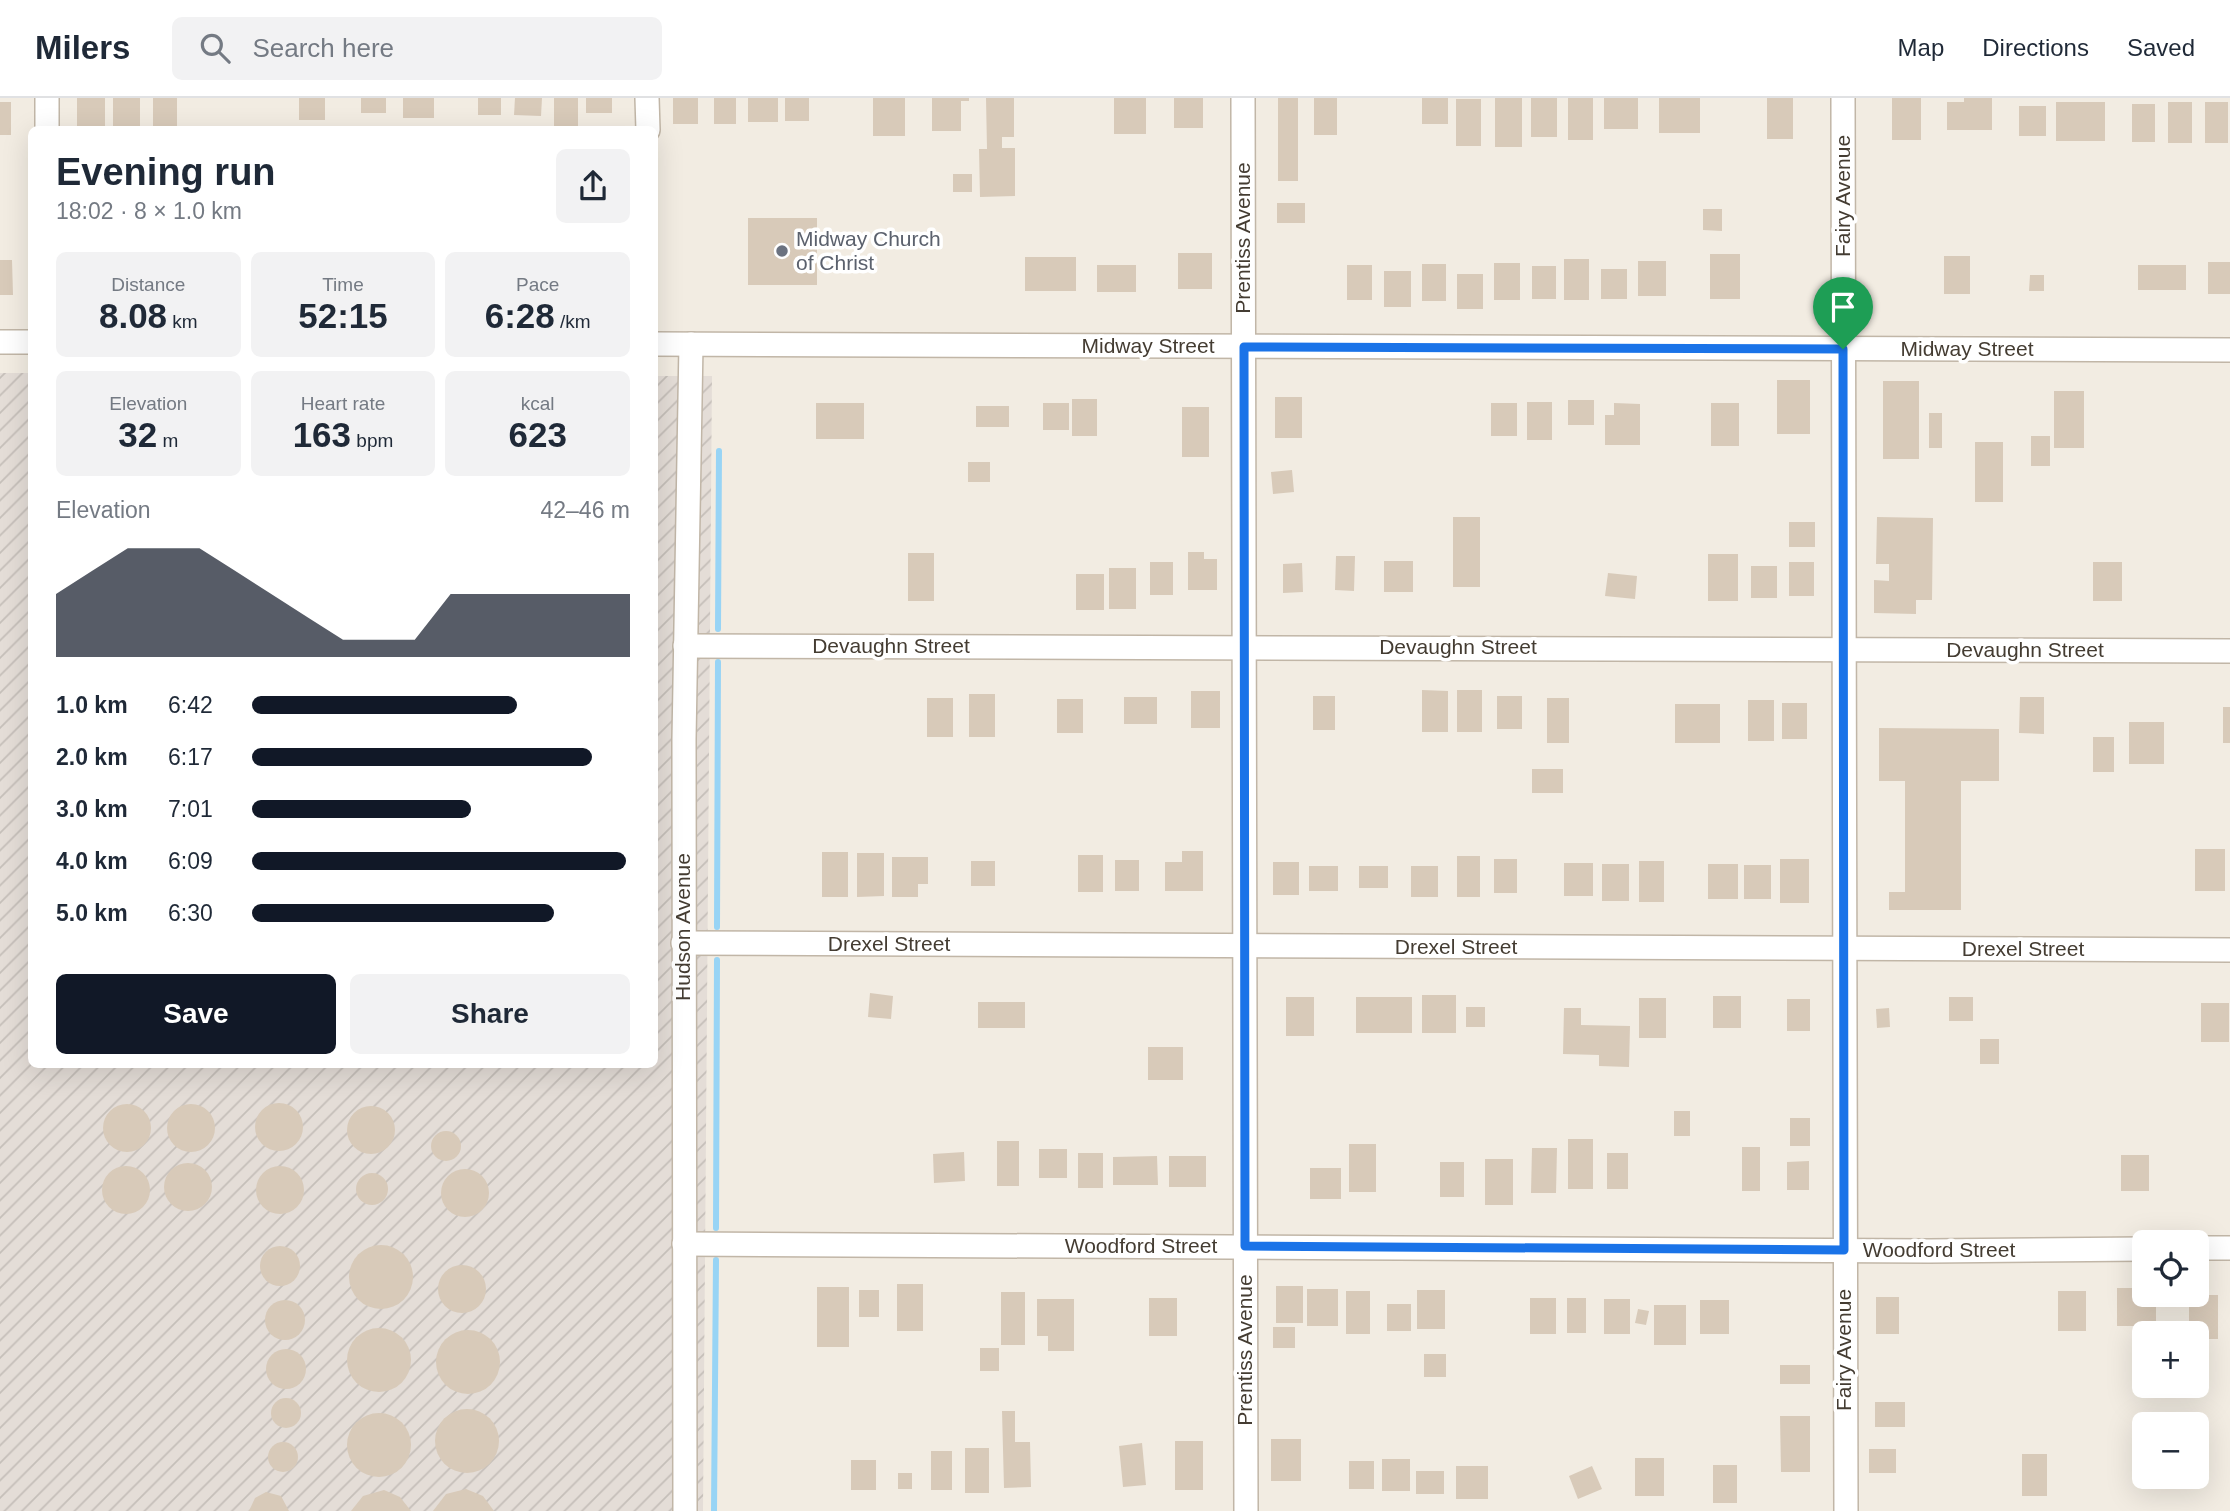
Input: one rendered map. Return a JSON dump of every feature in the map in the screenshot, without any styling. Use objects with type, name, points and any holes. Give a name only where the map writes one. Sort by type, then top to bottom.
[{"type":"street","points":[[47,98],[47,126]]},
{"type":"street","points":[[648,98],[648,126]]},
{"type":"street","name":"Prentiss Avenue","points":[[1243,98],[1246,1511]]},
{"type":"street","name":"Fairy Avenue","points":[[1843,98],[1846,1511]]},
{"type":"street","points":[[0,342],[28,342]]},
{"type":"street","name":"Midway Street","points":[[658,344],[2230,350]]},
{"type":"street","name":"Hudson Avenue","points":[[685,1511],[683,943],[691,344]]},
{"type":"street","name":"Devaughn Street","points":[[685,646],[2230,651]]},
{"type":"street","name":"Drexel Street","points":[[683,943],[2230,950]]},
{"type":"street","name":"Woodford Street","points":[[684,1244],[2132,1249]]},
{"type":"street","points":[[2209,1248],[2230,1248]]},
{"type":"shaded area","points":[[0,373],[28,373],[28,1068],[658,1068],[658,376],[712,376],[703,1511],[0,1511]]},
{"type":"building","points":[[77,98],[105,98],[105,126],[77,126]]},
{"type":"building","points":[[113,98],[140,98],[140,126],[113,126]]},
{"type":"building","points":[[153,98],[177,98],[177,126],[153,126]]},
{"type":"building","points":[[299,98],[325,98],[325,120],[299,120]]},
{"type":"building","points":[[361,98],[386,98],[386,113],[361,113]]},
{"type":"building","points":[[403,98],[434,98],[434,118],[403,118]]},
{"type":"building","points":[[478,98],[501,98],[501,115],[478,115]]},
{"type":"building","points":[[515,98],[542,98],[541,116],[514,115]]},
{"type":"building","points":[[554,98],[578,98],[578,126],[554,126]]},
{"type":"building","points":[[586,98],[612,98],[612,113],[586,113]]},
{"type":"building","points":[[673,98],[698,98],[698,124],[673,124]]},
{"type":"building","points":[[714,98],[736,98],[736,124],[714,124]]},
{"type":"building","points":[[748,98],[778,98],[778,122],[748,122]]},
{"type":"building","points":[[785,98],[809,98],[809,121],[785,121]]},
{"type":"building","points":[[873,98],[905,98],[905,136],[873,136]]},
{"type":"building","points":[[932,98],[969,98],[969,101],[961,101],[961,131],[932,131]]},
{"type":"building","points":[[986,98],[1014,98],[1014,137],[1002,137],[1002,148],[1015,148],[1015,196],[980,197],[979,149],[987,149]]},
{"type":"building","points":[[1114,98],[1146,98],[1146,134],[1114,134]]},
{"type":"building","points":[[1174,98],[1203,98],[1203,128],[1174,128]]},
{"type":"building","points":[[1278,98],[1298,98],[1298,181],[1278,181]]},
{"type":"building","points":[[1314,98],[1337,98],[1337,135],[1314,135]]},
{"type":"building","points":[[1422,98],[1448,98],[1448,124],[1422,124]]},
{"type":"building","points":[[1495,98],[1522,98],[1522,147],[1495,147]]},
{"type":"building","points":[[1531,98],[1557,98],[1557,137],[1531,137]]},
{"type":"building","points":[[1568,98],[1593,98],[1593,140],[1568,140]]},
{"type":"building","points":[[1604,98],[1638,98],[1638,129],[1604,129]]},
{"type":"building","points":[[1659,98],[1700,98],[1700,133],[1659,133]]},
{"type":"building","points":[[1767,98],[1793,98],[1793,139],[1767,139]]},
{"type":"building","points":[[1892,98],[1921,98],[1921,140],[1892,140]]},
{"type":"building","points":[[1964,98],[1992,98],[1992,130],[1947,130],[1947,102],[1964,102]]},
{"type":"building","points":[[1456,99],[1481,99],[1481,146],[1456,146]]},
{"type":"building","points":[[0,102],[11,102],[11,135],[0,135]]},
{"type":"building","points":[[2056,102],[2105,102],[2105,141],[2056,141]]},
{"type":"building","points":[[2168,102],[2192,102],[2192,143],[2168,143]]},
{"type":"building","points":[[2205,102],[2228,102],[2228,143],[2205,143]]},
{"type":"building","points":[[2132,104],[2155,104],[2155,142],[2132,142]]},
{"type":"building","points":[[2019,106],[2046,106],[2046,136],[2019,136]]},
{"type":"building","points":[[953,174],[972,174],[972,192],[953,192]]},
{"type":"building","points":[[1277,203],[1305,203],[1305,223],[1277,223]]},
{"type":"building","points":[[1703,209],[1722,209],[1722,231],[1703,230]]},
{"type":"building","name":"Midway Church of Christ","points":[[748,218],[817,218],[817,285],[748,285]]},
{"type":"building","points":[[1178,253],[1212,253],[1212,289],[1178,289]]},
{"type":"building","points":[[1710,254],[1740,254],[1740,299],[1710,299]]},
{"type":"building","points":[[1944,256],[1970,256],[1970,294],[1944,294]]},
{"type":"building","points":[[1025,257],[1076,257],[1076,291],[1025,291]]},
{"type":"building","points":[[1564,259],[1589,259],[1589,300],[1564,300]]},
{"type":"building","points":[[0,260],[12,260],[13,295],[0,295]]},
{"type":"building","points":[[1638,261],[1666,261],[1666,296],[1638,296]]},
{"type":"building","points":[[2208,262],[2230,262],[2230,294],[2208,294]]},
{"type":"building","points":[[1494,263],[1520,263],[1520,300],[1494,300]]},
{"type":"building","points":[[1422,264],[1446,264],[1446,301],[1422,301]]},
{"type":"building","points":[[1097,265],[1136,265],[1136,292],[1097,292]]},
{"type":"building","points":[[1347,265],[1372,265],[1372,300],[1347,300]]},
{"type":"building","points":[[2138,265],[2186,265],[2186,290],[2138,290]]},
{"type":"building","points":[[1532,266],[1556,266],[1556,299],[1532,299]]},
{"type":"building","points":[[1601,269],[1627,269],[1627,299],[1601,299]]},
{"type":"building","points":[[1384,271],[1411,271],[1411,307],[1384,307]]},
{"type":"building","points":[[1457,274],[1483,274],[1483,309],[1457,309]]},
{"type":"building","points":[[2030,275],[2044,275],[2044,291],[2029,291]]},
{"type":"building","points":[[1777,380],[1810,380],[1810,434],[1777,434]]},
{"type":"building","points":[[1883,381],[1919,381],[1919,459],[1883,459]]},
{"type":"building","points":[[2054,391],[2084,391],[2084,448],[2054,448]]},
{"type":"building","points":[[1275,397],[1302,397],[1302,438],[1275,438]]},
{"type":"building","points":[[1072,399],[1097,399],[1097,436],[1072,436]]},
{"type":"building","points":[[1568,400],[1594,400],[1594,425],[1568,425]]},
{"type":"building","points":[[1527,402],[1552,402],[1552,440],[1527,440]]},
{"type":"building","points":[[816,403],[864,403],[864,439],[816,439]]},
{"type":"building","points":[[1043,403],[1069,403],[1069,430],[1043,430]]},
{"type":"building","points":[[1491,403],[1517,403],[1517,436],[1491,436]]},
{"type":"building","points":[[1614,403],[1640,404],[1640,445],[1605,445],[1605,415],[1614,415]]},
{"type":"building","points":[[1711,403],[1739,403],[1739,446],[1711,446]]},
{"type":"building","points":[[976,406],[1009,406],[1009,427],[976,427]]},
{"type":"building","points":[[1182,407],[1209,407],[1209,457],[1182,457]]},
{"type":"building","points":[[1929,413],[1942,413],[1942,448],[1929,448]]},
{"type":"building","points":[[2031,436],[2050,436],[2050,466],[2031,466]]},
{"type":"building","points":[[1975,442],[2003,442],[2003,502],[1975,502]]},
{"type":"building","points":[[968,462],[990,462],[990,482],[968,482]]},
{"type":"building","points":[[1292,470],[1294,492],[1273,494],[1271,472]]},
{"type":"building","points":[[1453,517],[1480,517],[1480,587],[1453,587]]},
{"type":"building","points":[[1877,517],[1933,518],[1932,600],[1916,600],[1916,614],[1874,613],[1874,580],[1889,581],[1889,564],[1876,564]]},
{"type":"building","points":[[1789,522],[1815,522],[1815,547],[1789,547]]},
{"type":"building","points":[[1188,552],[1204,552],[1204,559],[1217,559],[1217,590],[1188,590]]},
{"type":"building","points":[[908,553],[934,553],[934,601],[908,601]]},
{"type":"building","points":[[1708,554],[1738,554],[1738,601],[1708,601]]},
{"type":"building","points":[[1336,556],[1355,556],[1354,591],[1335,590]]},
{"type":"building","points":[[1384,561],[1413,561],[1413,592],[1384,592]]},
{"type":"building","points":[[1150,562],[1173,562],[1173,595],[1150,595]]},
{"type":"building","points":[[1789,562],[1814,562],[1814,596],[1789,596]]},
{"type":"building","points":[[2093,562],[2122,562],[2122,601],[2093,601]]},
{"type":"building","points":[[1302,563],[1303,592],[1283,593],[1283,564]]},
{"type":"building","points":[[1751,566],[1777,566],[1777,598],[1751,598]]},
{"type":"building","points":[[1109,568],[1136,568],[1136,609],[1109,609]]},
{"type":"building","points":[[1608,573],[1637,576],[1635,599],[1605,596]]},
{"type":"building","points":[[1076,574],[1104,574],[1104,610],[1076,610]]},
{"type":"building","points":[[1422,690],[1448,691],[1448,732],[1422,732]]},
{"type":"building","points":[[1457,690],[1482,690],[1482,732],[1457,732]]},
{"type":"building","points":[[1191,691],[1220,691],[1220,728],[1191,728]]},
{"type":"building","points":[[969,694],[995,694],[995,737],[969,737]]},
{"type":"building","points":[[1313,696],[1335,696],[1335,730],[1313,730]]},
{"type":"building","points":[[1497,696],[1522,696],[1522,729],[1497,729]]},
{"type":"building","points":[[1124,697],[1157,697],[1157,724],[1124,724]]},
{"type":"building","points":[[2020,697],[2044,697],[2044,734],[2019,733]]},
{"type":"building","points":[[927,698],[953,698],[953,737],[927,737]]},
{"type":"building","points":[[1547,698],[1569,698],[1569,743],[1547,743]]},
{"type":"building","points":[[1057,699],[1083,699],[1083,733],[1057,733]]},
{"type":"building","points":[[1748,700],[1774,700],[1774,741],[1748,741]]},
{"type":"building","points":[[1782,703],[1807,703],[1807,739],[1782,739]]},
{"type":"building","points":[[1675,704],[1720,704],[1720,743],[1675,743]]},
{"type":"building","points":[[2223,707],[2230,707],[2230,743],[2223,743]]},
{"type":"building","points":[[2129,722],[2164,722],[2164,764],[2129,764]]},
{"type":"building","points":[[1879,728],[1999,729],[1999,781],[1961,781],[1961,910],[1889,910],[1889,892],[1905,892],[1905,781],[1879,781]]},
{"type":"building","points":[[2093,737],[2114,737],[2114,772],[2093,772]]},
{"type":"building","points":[[1532,769],[1563,769],[1563,793],[1532,793]]},
{"type":"building","points":[[2195,849],[2225,849],[2225,891],[2195,891]]},
{"type":"building","points":[[1182,851],[1203,851],[1203,891],[1165,891],[1165,862],[1182,862]]},
{"type":"building","points":[[822,852],[848,852],[848,897],[822,897]]},
{"type":"building","points":[[857,853],[884,853],[884,896],[857,897]]},
{"type":"building","points":[[1078,855],[1103,855],[1103,892],[1078,892]]},
{"type":"building","points":[[1457,856],[1480,856],[1480,897],[1457,897]]},
{"type":"building","points":[[892,857],[928,857],[928,884],[918,884],[918,897],[892,897]]},
{"type":"building","points":[[1494,859],[1517,859],[1517,893],[1494,893]]},
{"type":"building","points":[[1780,859],[1809,859],[1809,903],[1780,903]]},
{"type":"building","points":[[1115,860],[1139,860],[1139,891],[1115,891]]},
{"type":"building","points":[[971,861],[995,861],[995,886],[971,886]]},
{"type":"building","points":[[1639,861],[1664,861],[1664,902],[1639,902]]},
{"type":"building","points":[[1273,862],[1299,862],[1299,895],[1273,895]]},
{"type":"building","points":[[1564,863],[1593,863],[1593,896],[1564,896]]},
{"type":"building","points":[[1602,864],[1629,864],[1629,901],[1602,901]]},
{"type":"building","points":[[1708,864],[1738,864],[1738,899],[1708,899]]},
{"type":"building","points":[[1744,865],[1771,865],[1771,899],[1744,899]]},
{"type":"building","points":[[1309,866],[1338,866],[1338,891],[1309,891]]},
{"type":"building","points":[[1359,866],[1388,866],[1388,888],[1359,888]]},
{"type":"building","points":[[1411,866],[1438,866],[1438,897],[1411,897]]},
{"type":"building","points":[[870,993],[893,996],[891,1019],[868,1017]]},
{"type":"building","points":[[1422,995],[1456,995],[1456,1033],[1422,1033]]},
{"type":"building","points":[[1713,996],[1741,996],[1741,1028],[1713,1028]]},
{"type":"building","points":[[1286,997],[1314,997],[1314,1036],[1286,1036]]},
{"type":"building","points":[[1356,997],[1412,997],[1412,1033],[1356,1033]]},
{"type":"building","points":[[1949,997],[1973,997],[1973,1021],[1949,1021]]},
{"type":"building","points":[[1639,998],[1666,998],[1666,1038],[1639,1038]]},
{"type":"building","points":[[1787,999],[1810,999],[1810,1031],[1787,1031]]},
{"type":"building","points":[[978,1002],[1025,1002],[1025,1028],[978,1028]]},
{"type":"building","points":[[2201,1003],[2229,1003],[2229,1042],[2201,1042]]},
{"type":"building","points":[[1466,1007],[1485,1007],[1485,1027],[1466,1027]]},
{"type":"building","points":[[1564,1008],[1581,1008],[1581,1025],[1630,1026],[1629,1067],[1599,1066],[1599,1055],[1563,1054]]},
{"type":"building","points":[[1889,1008],[1890,1027],[1877,1028],[1876,1009]]},
{"type":"building","points":[[1980,1039],[1999,1039],[1999,1064],[1980,1064]]},
{"type":"building","points":[[1148,1047],[1183,1047],[1183,1080],[1148,1080]]},
{"type":"building","points":[[279,1103],[296,1110],[303,1127],[296,1144],[279,1151],[262,1144],[255,1127],[262,1110]]},
{"type":"building","points":[[127,1104],[144,1111],[151,1128],[144,1145],[127,1152],[110,1145],[103,1128],[110,1111]]},
{"type":"building","points":[[191,1104],[208,1111],[215,1128],[208,1145],[191,1152],[174,1145],[167,1128],[174,1111]]},
{"type":"building","points":[[371,1106],[388,1113],[395,1130],[388,1147],[371,1154],[354,1147],[347,1130],[354,1113]]},
{"type":"building","points":[[1674,1111],[1690,1111],[1690,1136],[1674,1136]]},
{"type":"building","points":[[1790,1118],[1810,1118],[1810,1146],[1790,1146]]},
{"type":"building","points":[[446,1131],[452,1132],[460,1140],[460,1152],[452,1160],[446,1161],[440,1160],[432,1152],[431,1146],[432,1140],[440,1132]]},
{"type":"building","points":[[1568,1139],[1593,1139],[1593,1189],[1568,1189]]},
{"type":"building","points":[[997,1141],[1019,1141],[1019,1186],[997,1186]]},
{"type":"building","points":[[1349,1144],[1376,1144],[1376,1192],[1349,1192]]},
{"type":"building","points":[[1742,1147],[1760,1147],[1760,1191],[1742,1191]]},
{"type":"building","points":[[1532,1148],[1557,1148],[1556,1193],[1531,1193]]},
{"type":"building","points":[[1039,1149],[1067,1149],[1067,1178],[1039,1178]]},
{"type":"building","points":[[964,1152],[965,1181],[934,1183],[933,1154]]},
{"type":"building","points":[[1078,1153],[1103,1153],[1103,1188],[1078,1188]]},
{"type":"building","points":[[1607,1153],[1628,1153],[1628,1189],[1607,1189]]},
{"type":"building","points":[[2121,1155],[2149,1155],[2149,1191],[2121,1191]]},
{"type":"building","points":[[1157,1156],[1158,1185],[1113,1185],[1113,1157]]},
{"type":"building","points":[[1169,1156],[1206,1156],[1206,1187],[1169,1187]]},
{"type":"building","points":[[1485,1159],[1513,1159],[1513,1205],[1485,1205]]},
{"type":"building","points":[[1809,1161],[1809,1190],[1787,1190],[1787,1162]]},
{"type":"building","points":[[1440,1162],[1464,1162],[1464,1197],[1440,1197]]},
{"type":"building","points":[[188,1163],[205,1170],[212,1187],[205,1204],[188,1211],[171,1204],[164,1187],[171,1170]]},
{"type":"building","points":[[126,1166],[143,1173],[150,1190],[143,1207],[126,1214],[109,1207],[102,1190],[109,1173]]},
{"type":"building","points":[[280,1166],[297,1173],[304,1190],[297,1207],[280,1214],[263,1207],[256,1190],[263,1173]]},
{"type":"building","points":[[1310,1168],[1341,1168],[1341,1199],[1310,1199]]},
{"type":"building","points":[[465,1169],[482,1176],[489,1193],[482,1210],[465,1217],[448,1210],[441,1193],[448,1176]]},
{"type":"building","points":[[372,1173],[383,1178],[388,1189],[383,1200],[372,1205],[361,1200],[356,1189],[361,1178]]},
{"type":"building","points":[[375,1245],[387,1245],[404,1254],[411,1265],[411,1289],[404,1300],[387,1309],[375,1309],[363,1304],[354,1295],[349,1283],[349,1271],[354,1259],[363,1250]]},
{"type":"building","points":[[280,1246],[294,1252],[300,1266],[294,1280],[280,1286],[266,1280],[260,1266],[266,1252]]},
{"type":"building","points":[[462,1265],[479,1272],[486,1289],[479,1306],[462,1313],[445,1306],[438,1289],[445,1272]]},
{"type":"building","points":[[897,1284],[923,1284],[923,1331],[897,1331]]},
{"type":"building","points":[[1276,1286],[1303,1286],[1303,1323],[1276,1323]]},
{"type":"building","points":[[817,1287],[849,1287],[849,1347],[817,1347]]},
{"type":"building","points":[[2117,1288],[2132,1288],[2132,1307],[2156,1307],[2156,1321],[2132,1321],[2132,1326],[2117,1326]]},
{"type":"building","points":[[1307,1289],[1338,1289],[1338,1326],[1307,1326]]},
{"type":"building","points":[[859,1290],[879,1290],[879,1317],[859,1317]]},
{"type":"building","points":[[1417,1290],[1445,1290],[1445,1329],[1417,1329]]},
{"type":"building","points":[[1346,1291],[1370,1291],[1370,1334],[1346,1334]]},
{"type":"building","points":[[2058,1291],[2086,1291],[2086,1331],[2058,1331]]},
{"type":"building","points":[[1001,1292],[1025,1292],[1025,1345],[1001,1345]]},
{"type":"building","points":[[2209,1295],[2218,1295],[2218,1339],[2209,1339],[2209,1321],[2189,1321],[2189,1307],[2209,1307]]},
{"type":"building","points":[[1876,1297],[1899,1297],[1899,1334],[1876,1334]]},
{"type":"building","points":[[1149,1298],[1177,1298],[1177,1336],[1149,1336]]},
{"type":"building","points":[[1530,1298],[1556,1298],[1556,1334],[1530,1334]]},
{"type":"building","points":[[1567,1298],[1586,1298],[1586,1333],[1567,1333]]},
{"type":"building","points":[[1037,1299],[1074,1299],[1074,1351],[1048,1351],[1048,1336],[1037,1336]]},
{"type":"building","points":[[1604,1299],[1630,1299],[1630,1334],[1604,1334]]},
{"type":"building","points":[[285,1300],[299,1306],[305,1320],[299,1334],[285,1340],[271,1334],[265,1320],[271,1306]]},
{"type":"building","points":[[1700,1300],[1729,1300],[1729,1334],[1700,1334]]},
{"type":"building","points":[[1387,1304],[1411,1304],[1411,1331],[1387,1331]]},
{"type":"building","points":[[1654,1305],[1686,1305],[1686,1345],[1654,1345]]},
{"type":"building","points":[[1638,1309],[1649,1311],[1646,1325],[1635,1323]]},
{"type":"building","points":[[1273,1327],[1295,1327],[1295,1348],[1273,1348]]},
{"type":"building","points":[[373,1328],[385,1328],[402,1337],[409,1348],[409,1372],[402,1383],[385,1392],[373,1392],[361,1387],[352,1378],[347,1366],[347,1354],[352,1342],[361,1333]]},
{"type":"building","points":[[462,1330],[474,1330],[491,1339],[498,1350],[498,1374],[491,1385],[474,1394],[462,1394],[450,1389],[441,1380],[436,1368],[436,1356],[441,1344],[450,1335]]},
{"type":"building","points":[[980,1348],[999,1348],[999,1371],[980,1371]]},
{"type":"building","points":[[286,1349],[300,1355],[306,1369],[300,1383],[286,1389],[272,1383],[266,1369],[272,1355]]},
{"type":"building","points":[[1424,1354],[1446,1354],[1446,1377],[1424,1377]]},
{"type":"building","points":[[1780,1365],[1810,1365],[1810,1384],[1780,1384]]},
{"type":"building","points":[[286,1398],[297,1402],[301,1413],[297,1424],[286,1428],[275,1424],[271,1413],[275,1402]]},
{"type":"building","points":[[1875,1402],[1905,1402],[1905,1427],[1875,1427]]},
{"type":"building","points":[[461,1409],[473,1409],[490,1418],[497,1429],[497,1453],[490,1464],[473,1473],[461,1473],[449,1468],[440,1459],[435,1447],[435,1435],[440,1423],[449,1414]]},
{"type":"building","points":[[1002,1411],[1015,1411],[1015,1442],[1030,1442],[1031,1487],[1004,1488]]},
{"type":"building","points":[[379,1413],[391,1415],[402,1422],[409,1433],[409,1457],[402,1468],[391,1475],[379,1477],[367,1475],[356,1468],[349,1457],[347,1445],[349,1433],[356,1422],[367,1415]]},
{"type":"building","points":[[1780,1416],[1810,1416],[1810,1472],[1781,1472]]},
{"type":"building","points":[[1271,1439],[1301,1439],[1301,1481],[1271,1481]]},
{"type":"building","points":[[1175,1441],[1203,1441],[1203,1490],[1175,1490]]},
{"type":"building","points":[[283,1442],[289,1443],[297,1451],[297,1463],[289,1471],[283,1472],[277,1471],[269,1463],[268,1457],[269,1451],[277,1443]]},
{"type":"building","points":[[1142,1443],[1146,1485],[1123,1487],[1119,1446]]},
{"type":"building","points":[[965,1448],[989,1448],[989,1493],[965,1493]]},
{"type":"building","points":[[1869,1449],[1896,1449],[1896,1473],[1869,1473]]},
{"type":"building","points":[[931,1451],[952,1451],[952,1490],[931,1490]]},
{"type":"building","points":[[2022,1454],[2047,1454],[2047,1496],[2022,1496]]},
{"type":"building","points":[[1635,1458],[1664,1458],[1664,1496],[1635,1496]]},
{"type":"building","points":[[1382,1459],[1410,1459],[1410,1491],[1382,1491]]},
{"type":"building","points":[[851,1460],[876,1460],[876,1490],[851,1490]]},
{"type":"building","points":[[1349,1461],[1374,1461],[1374,1489],[1349,1489]]},
{"type":"building","points":[[1713,1465],[1737,1465],[1737,1503],[1713,1503]]},
{"type":"building","points":[[1456,1466],[1488,1466],[1488,1499],[1456,1499]]},
{"type":"building","points":[[1592,1466],[1602,1489],[1578,1499],[1569,1476]]},
{"type":"building","points":[[1416,1471],[1444,1471],[1444,1494],[1416,1494]]},
{"type":"building","points":[[898,1473],[912,1473],[912,1489],[898,1489]]},
{"type":"building","points":[[466,1489],[483,1496],[494,1511],[433,1511],[446,1494]]},
{"type":"building","points":[[384,1490],[400,1497],[411,1511],[351,1511],[363,1496]]},
{"type":"building","points":[[266,1492],[281,1496],[289,1511],[249,1511],[255,1498]]},
{"type":"waterway","points":[[718,629],[719,451]]},
{"type":"waterway","points":[[717,927],[718,662]]},
{"type":"waterway","points":[[716,1228],[717,960]]},
{"type":"waterway","points":[[714,1511],[716,1260]]},
{"type":"place","name":"Midway Church of Christ","points":[[782,251]]},
{"type":"route","points":[[1244,347],[1843,349],[1844,1250],[1245,1246],[1244,347]]}]
